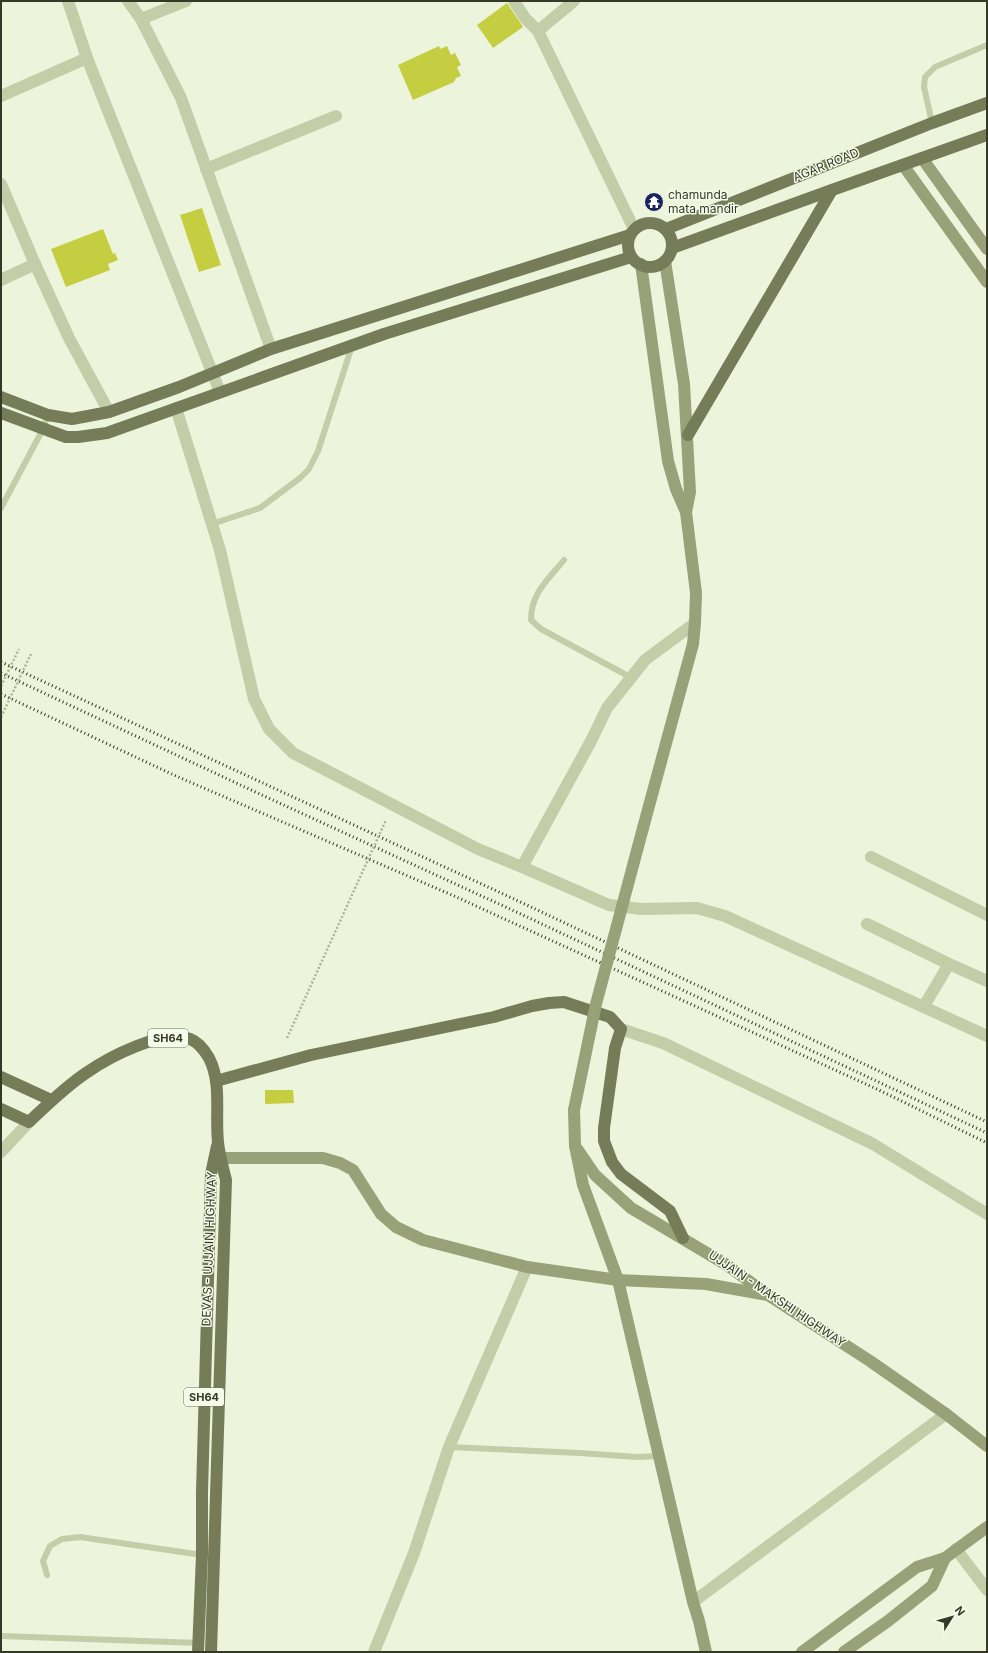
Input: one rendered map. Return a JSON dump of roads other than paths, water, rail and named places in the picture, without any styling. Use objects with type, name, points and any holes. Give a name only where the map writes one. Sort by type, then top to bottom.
[{"type":"main road","name":"AGAR ROAD","points":[[666,229],[932,123],[987,103]]},
{"type":"main road","points":[[672,248],[987,135]]},
{"type":"main road","points":[[688,435],[832,190]]},
{"type":"main road","points":[[653,222],[666,229],[672,241],[672,248],[665,261],[659,265],[651,267],[636,261],[628,250],[628,242],[632,232],[639,225],[653,222]]},
{"type":"main road","points":[[1,397],[48,415],[72,419],[109,412],[212,374],[271,349],[632,232]]},
{"type":"main road","points":[[1,413],[66,436],[92,436],[107,433],[384,334],[636,261]]},
{"type":"main road","points":[[216,1081],[311,1056],[494,1017],[532,1006],[549,1003],[564,1002],[610,1017],[621,1029],[614,1055],[604,1128],[604,1141],[612,1162],[620,1174],[670,1211],[683,1238]]},
{"type":"main road","name":"SH64","points":[[29,1122],[51,1100],[85,1073],[118,1054],[154,1040],[174,1037],[190,1039],[201,1047],[209,1057],[216,1081]]},
{"type":"main road","points":[[1,1077],[51,1100]]},
{"type":"main road","name":"DEVAS - UJJAIN HIGHWAY","points":[[211,1652],[226,1180],[218,1158],[216,1081]]},
{"type":"main road","points":[[1,1109],[29,1122]]},
{"type":"main road","name":"DEVAS - UJJAIN HIGHWAY","points":[[198,1648],[202,1555],[202,1492],[211,1174],[218,1158]]},
{"type":"street","points":[[68,1],[87,58],[220,392]]},
{"type":"street","points":[[128,1],[141,19],[181,98],[271,349]]},
{"type":"street","points":[[141,19],[186,1]]},
{"type":"street","points":[[514,1],[525,18],[538,31],[632,232]]},
{"type":"street","points":[[538,31],[574,1]]},
{"type":"street","points":[[1,96],[87,58]]},
{"type":"street","points":[[206,169],[336,116]]},
{"type":"street","points":[[922,158],[987,249]]},
{"type":"street","points":[[903,165],[987,282]]},
{"type":"street","points":[[1,184],[35,264],[69,338],[109,412]]},
{"type":"street","points":[[636,261],[668,461],[676,489],[686,512],[696,593],[695,622],[693,644],[596,1004],[574,1110],[575,1146],[583,1185],[618,1280],[706,1652]]},
{"type":"street","points":[[665,261],[684,384],[690,492],[686,512]]},
{"type":"street","points":[[1,280],[35,264]]},
{"type":"street","points":[[176,408],[212,524],[254,699],[269,729],[293,752],[478,849],[522,866],[609,905],[641,909],[697,908],[725,916],[987,1036]]},
{"type":"street","points":[[522,866],[591,741],[607,708],[630,677],[645,660],[695,622]]},
{"type":"street","points":[[871,857],[987,915]]},
{"type":"street","points":[[866,924],[987,981]]},
{"type":"street","points":[[924,1006],[949,964]]},
{"type":"street","points":[[621,1029],[662,1043],[873,1144],[987,1214]]},
{"type":"street","points":[[1,1152],[29,1122]]},
{"type":"street","name":"UJJAIN - MAKSHI HIGHWAY","points":[[575,1146],[595,1175],[631,1208],[727,1265],[768,1295],[870,1361],[946,1414],[987,1446]]},
{"type":"street","points":[[218,1158],[323,1158],[340,1163],[353,1170],[381,1214],[396,1227],[423,1240],[527,1267],[618,1280],[706,1284],[768,1295]]},
{"type":"street","points":[[374,1652],[414,1553],[449,1447],[527,1267]]},
{"type":"street","points":[[693,1602],[946,1414]]},
{"type":"street","points":[[802,1652],[918,1567],[945,1558],[987,1527]]},
{"type":"street","points":[[956,1549],[987,1590]]},
{"type":"street","points":[[844,1652],[888,1621],[932,1586],[945,1558]]},
{"type":"lane","points":[[932,123],[924,87],[925,77],[936,67],[987,45]]},
{"type":"lane","points":[[212,524],[260,508],[300,478],[309,469],[318,451],[352,346]]},
{"type":"lane","points":[[1,508],[43,429],[48,415]]},
{"type":"lane","points":[[564,560],[535,597],[531,608],[531,620],[541,630],[630,677]]},
{"type":"lane","points":[[449,1447],[580,1453],[638,1458],[659,1456]]},
{"type":"lane","points":[[47,1575],[43,1561],[50,1546],[62,1539],[80,1537],[202,1555]]},
{"type":"lane","points":[[1,1636],[198,1648]]},
{"type":"railway","points":[[1,662],[514,899],[987,1122]]},
{"type":"railway","points":[[1,673],[510,909],[987,1133]]},
{"type":"railway","points":[[1,694],[176,776],[452,895],[881,1091],[987,1143]]},
{"type":"place","name":"chamunda mata mandir","points":[[654,202]]}]
